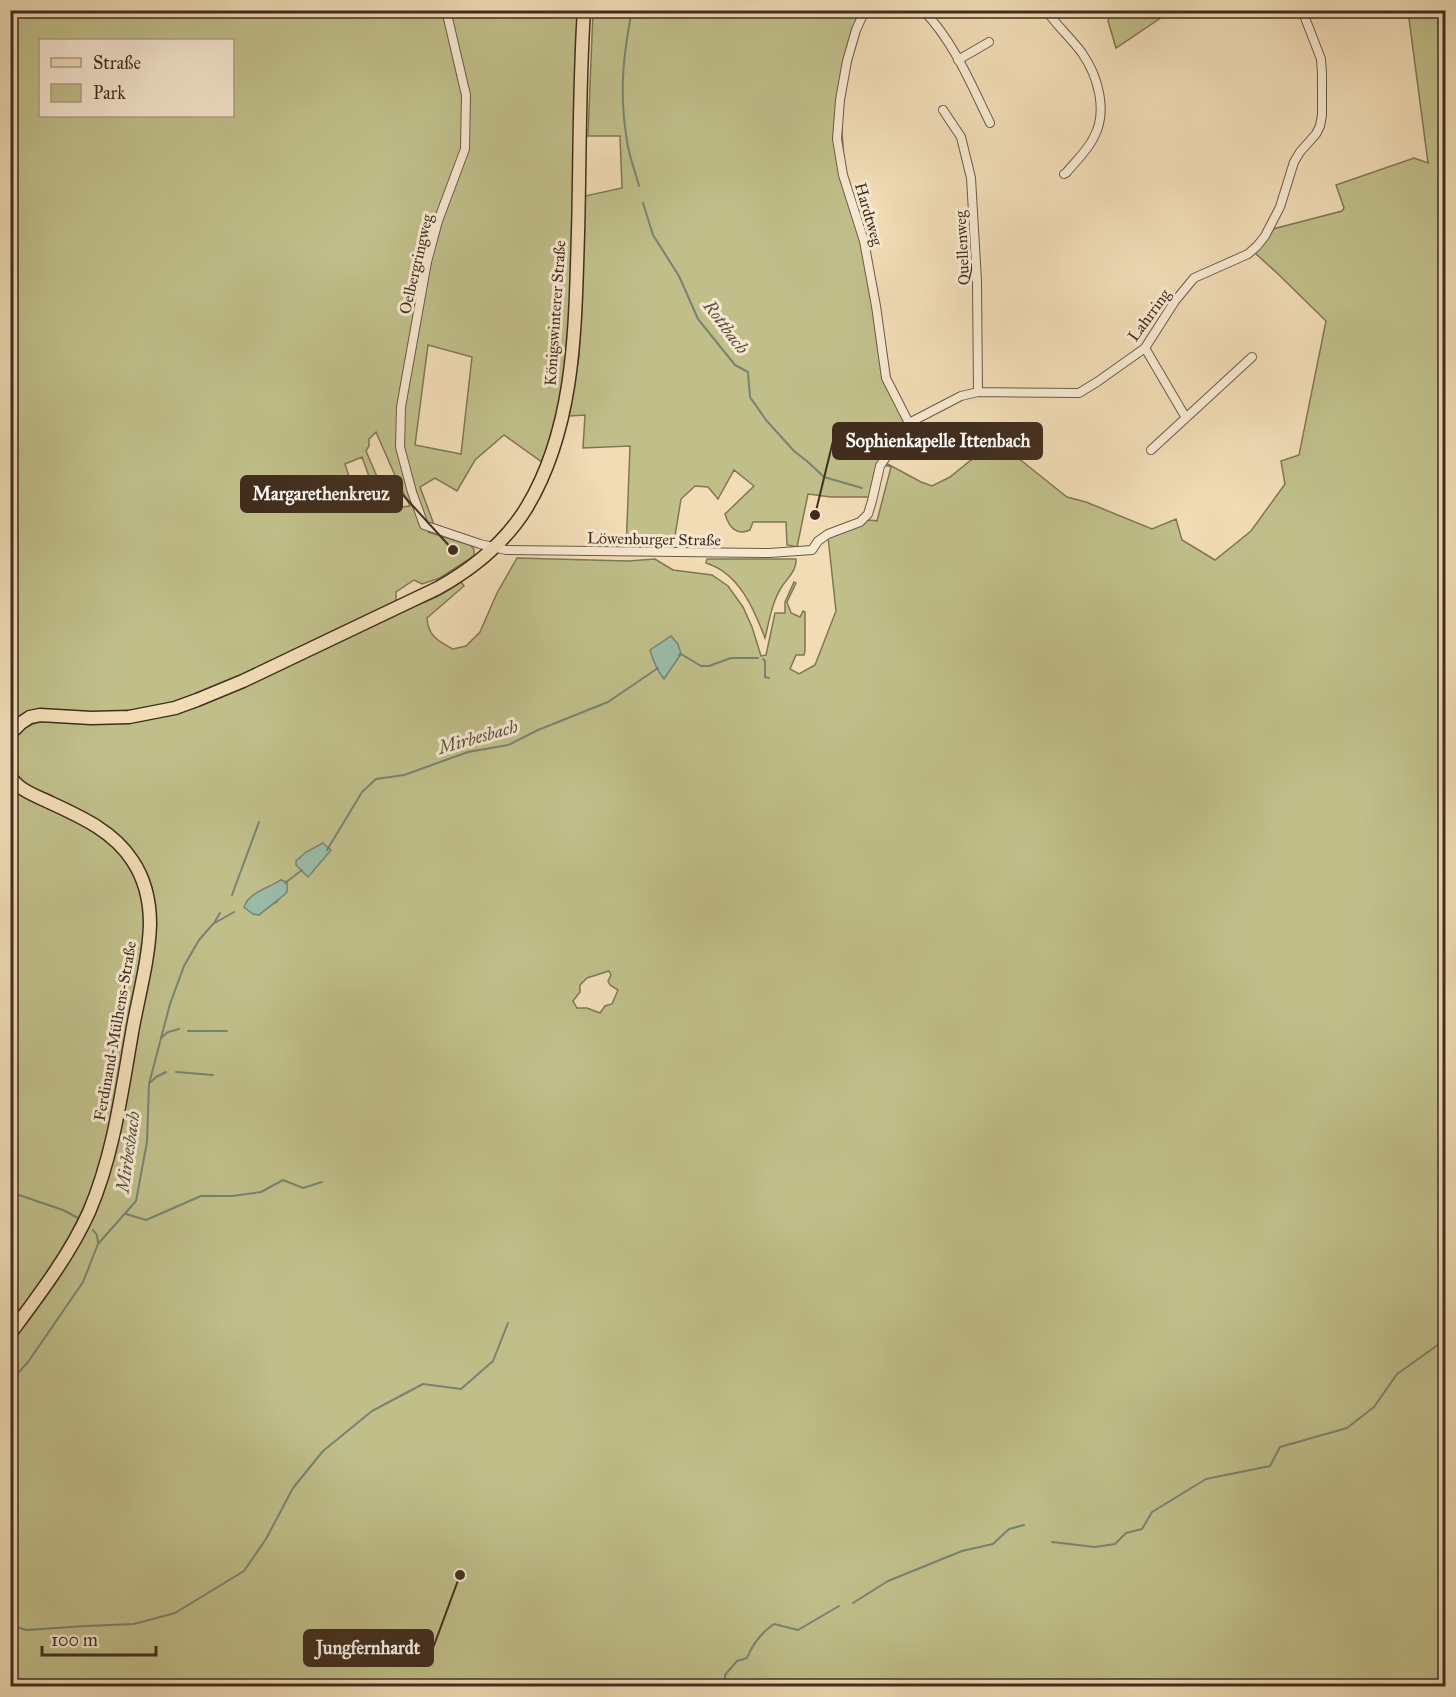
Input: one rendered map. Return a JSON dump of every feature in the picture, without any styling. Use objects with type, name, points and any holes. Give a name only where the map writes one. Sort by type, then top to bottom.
[{"type":"main road","name":"Königswinterer Straße","points":[[10,734],[30,717],[40,715],[129,717],[175,708],[219,692],[438,588],[466,572],[495,548],[520,517],[538,485],[555,441],[572,355],[584,10]]},
{"type":"main road","name":"Ferdinand-Mülhens-Straße","points":[[10,776],[20,788],[96,826],[121,846],[133,861],[143,881],[150,924],[145,966],[114,1134],[103,1176],[70,1248],[10,1334]]},
{"type":"street","name":"Oelbergringweg","points":[[424,525],[400,447],[400,430],[401,407],[427,262],[438,221],[465,149],[466,94],[446,10]]},
{"type":"street","name":"Hardtweg","points":[[865,10],[856,30],[847,61],[840,100],[837,139],[843,175],[864,241],[886,378],[909,423]]},
{"type":"street","points":[[923,10],[941,30],[990,123]]},
{"type":"street","points":[[1046,10],[1052,20],[1083,54],[1097,81],[1102,110],[1095,136],[1064,174]]},
{"type":"street","name":"Lahrring","points":[[812,550],[818,540],[860,522],[868,514],[880,466],[909,423],[961,396],[978,392],[1079,393],[1145,348],[1175,301],[1194,278],[1248,254],[1257,246],[1265,236],[1280,207],[1294,162],[1320,126],[1322,115],[1321,59],[1302,10]]},
{"type":"street","points":[[958,60],[989,42]]},
{"type":"street","name":"Quellenweg","points":[[943,110],[961,137],[971,178],[978,281],[978,392]]},
{"type":"street","points":[[1145,348],[1186,418]]},
{"type":"street","points":[[1151,450],[1252,357]]},
{"type":"street","name":"Löwenburger Straße","points":[[424,525],[480,544],[510,550],[669,553],[769,553],[812,550]]},
{"type":"green space","points":[[1112,10],[1171,11],[1116,48],[1108,21]]},
{"type":"green space","points":[[11,11],[584,11],[569,354],[561,414],[542,462],[504,435],[475,460],[457,491],[435,478],[420,487],[433,522],[428,532],[470,545],[474,549],[474,556],[440,578],[422,584],[414,580],[396,592],[396,606],[190,698],[153,708],[123,712],[25,714],[11,724]],"holes":[[[428,345],[472,357],[461,454],[415,445]],[[376,432],[397,480],[410,506],[401,507],[387,500],[366,451],[369,439]],[[362,457],[375,494],[355,495],[345,464]]]},
{"type":"green space","points":[[593,11],[864,11],[840,102],[845,175],[878,305],[887,376],[910,420],[876,466],[869,497],[831,497],[808,494],[797,547],[787,545],[786,522],[753,522],[750,530],[745,532],[737,531],[731,526],[725,514],[754,486],[734,470],[718,499],[708,487],[695,486],[681,499],[673,548],[626,550],[630,446],[583,448],[585,415],[569,416],[579,356],[585,196],[622,188],[620,136],[588,136]]},
{"type":"green space","points":[[1408,11],[1445,11],[1445,1686],[11,1686],[11,1344],[75,1250],[96,1208],[155,927],[155,901],[152,889],[146,872],[131,848],[118,835],[29,787],[13,767],[11,751],[15,737],[24,728],[52,720],[113,723],[145,719],[431,600],[461,582],[464,586],[427,618],[429,629],[438,640],[453,649],[466,646],[480,632],[497,593],[517,558],[628,561],[655,559],[673,570],[712,575],[728,586],[743,607],[761,656],[766,655],[775,613],[785,613],[785,602],[794,582],[796,583],[787,602],[791,613],[800,617],[803,611],[805,612],[804,655],[796,655],[790,669],[799,674],[815,665],[836,611],[828,537],[858,523],[877,521],[891,467],[884,465],[884,462],[932,486],[950,477],[971,460],[998,450],[1013,454],[1067,497],[1086,502],[1152,529],[1176,519],[1182,540],[1215,560],[1251,531],[1285,484],[1281,461],[1299,455],[1326,321],[1255,253],[1273,229],[1342,211],[1344,208],[1336,185],[1414,158],[1428,163]],"holes":[[[281,880],[277,902],[268,906],[259,915],[247,901]],[[609,971],[611,975],[608,981],[618,990],[612,1004],[605,1006],[600,1013],[587,1008],[577,1008],[573,1001],[580,992],[580,985],[587,978]]]},
{"type":"green space","points":[[707,559],[796,559],[793,571],[775,599],[765,638],[744,593],[728,575],[706,563]]},
{"type":"green space","points":[[11,785],[74,818],[118,850],[128,863],[139,886],[145,929],[111,1123],[101,1163],[87,1202],[64,1247],[11,1324]]},
{"type":"shaded area","points":[[671,636],[678,644],[681,654],[664,679],[650,650]]},
{"type":"shaded area","points":[[323,843],[331,850],[308,877],[296,865],[296,861],[306,852]]},
{"type":"shaded area","points":[[281,880],[287,882],[287,892],[259,915],[253,914],[244,907],[255,894]]},
{"type":"waterway","name":"Rottbach","points":[[632,10],[624,59],[623,107],[628,147],[639,186]]},
{"type":"waterway","name":"Rottbach","points":[[643,203],[653,235],[679,276],[698,319],[735,365],[748,372],[750,397],[766,420],[794,451],[824,477],[862,488]]},
{"type":"waterway","name":"Mirbesbach","points":[[679,655],[701,666],[709,666],[731,658],[758,658]]},
{"type":"waterway","name":"Mirbesbach","points":[[763,659],[765,677],[769,678]]},
{"type":"waterway","name":"Mirbesbach","points":[[327,850],[362,792],[376,779],[404,775],[468,752],[508,745],[538,730],[608,702],[658,668]]},
{"type":"waterway","points":[[232,895],[259,822]]},
{"type":"waterway","name":"Mirbesbach","points":[[285,883],[302,870]]},
{"type":"waterway","name":"Mirbesbach","points":[[10,1382],[28,1362],[83,1282],[98,1244],[136,1201],[147,1142],[149,1084],[170,1004],[184,966],[199,940],[213,924],[234,912]]},
{"type":"waterway","name":"Mirbesbach","points":[[214,923],[220,913]]},
{"type":"waterway","points":[[161,1038],[168,1032],[179,1029]]},
{"type":"waterway","points":[[188,1031],[227,1031]]},
{"type":"waterway","points":[[151,1082],[166,1072]]},
{"type":"waterway","points":[[176,1072],[213,1075]]},
{"type":"waterway","points":[[126,1214],[146,1220],[201,1196],[232,1196],[261,1192],[283,1180],[303,1188],[322,1182]]},
{"type":"waterway","points":[[10,1192],[63,1210],[78,1218]]},
{"type":"waterway","points":[[93,1230],[97,1235],[98,1243]]},
{"type":"waterway","points":[[10,1625],[26,1630],[134,1624],[175,1613],[244,1571],[266,1539],[293,1488],[323,1451],[372,1411],[423,1384],[461,1389],[493,1361],[508,1323]]},
{"type":"waterway","points":[[1052,1542],[1095,1547],[1115,1544],[1126,1533],[1142,1529],[1152,1512],[1206,1479],[1270,1466],[1280,1447],[1347,1428],[1374,1407],[1397,1374],[1446,1337]]},
{"type":"waterway","points":[[853,1603],[888,1581],[962,1551],[993,1544],[1009,1529],[1024,1525]]},
{"type":"waterway","points":[[725,1686],[725,1675],[737,1661],[747,1658],[758,1639],[774,1624],[798,1630],[839,1606]]},
{"type":"place","name":"Sophienkapelle Ittenbach","points":[[815,515]]},
{"type":"place","name":"Margarethenkreuz","points":[[453,550]]},
{"type":"place","name":"Jungfernhardt","points":[[460,1575]]}]
